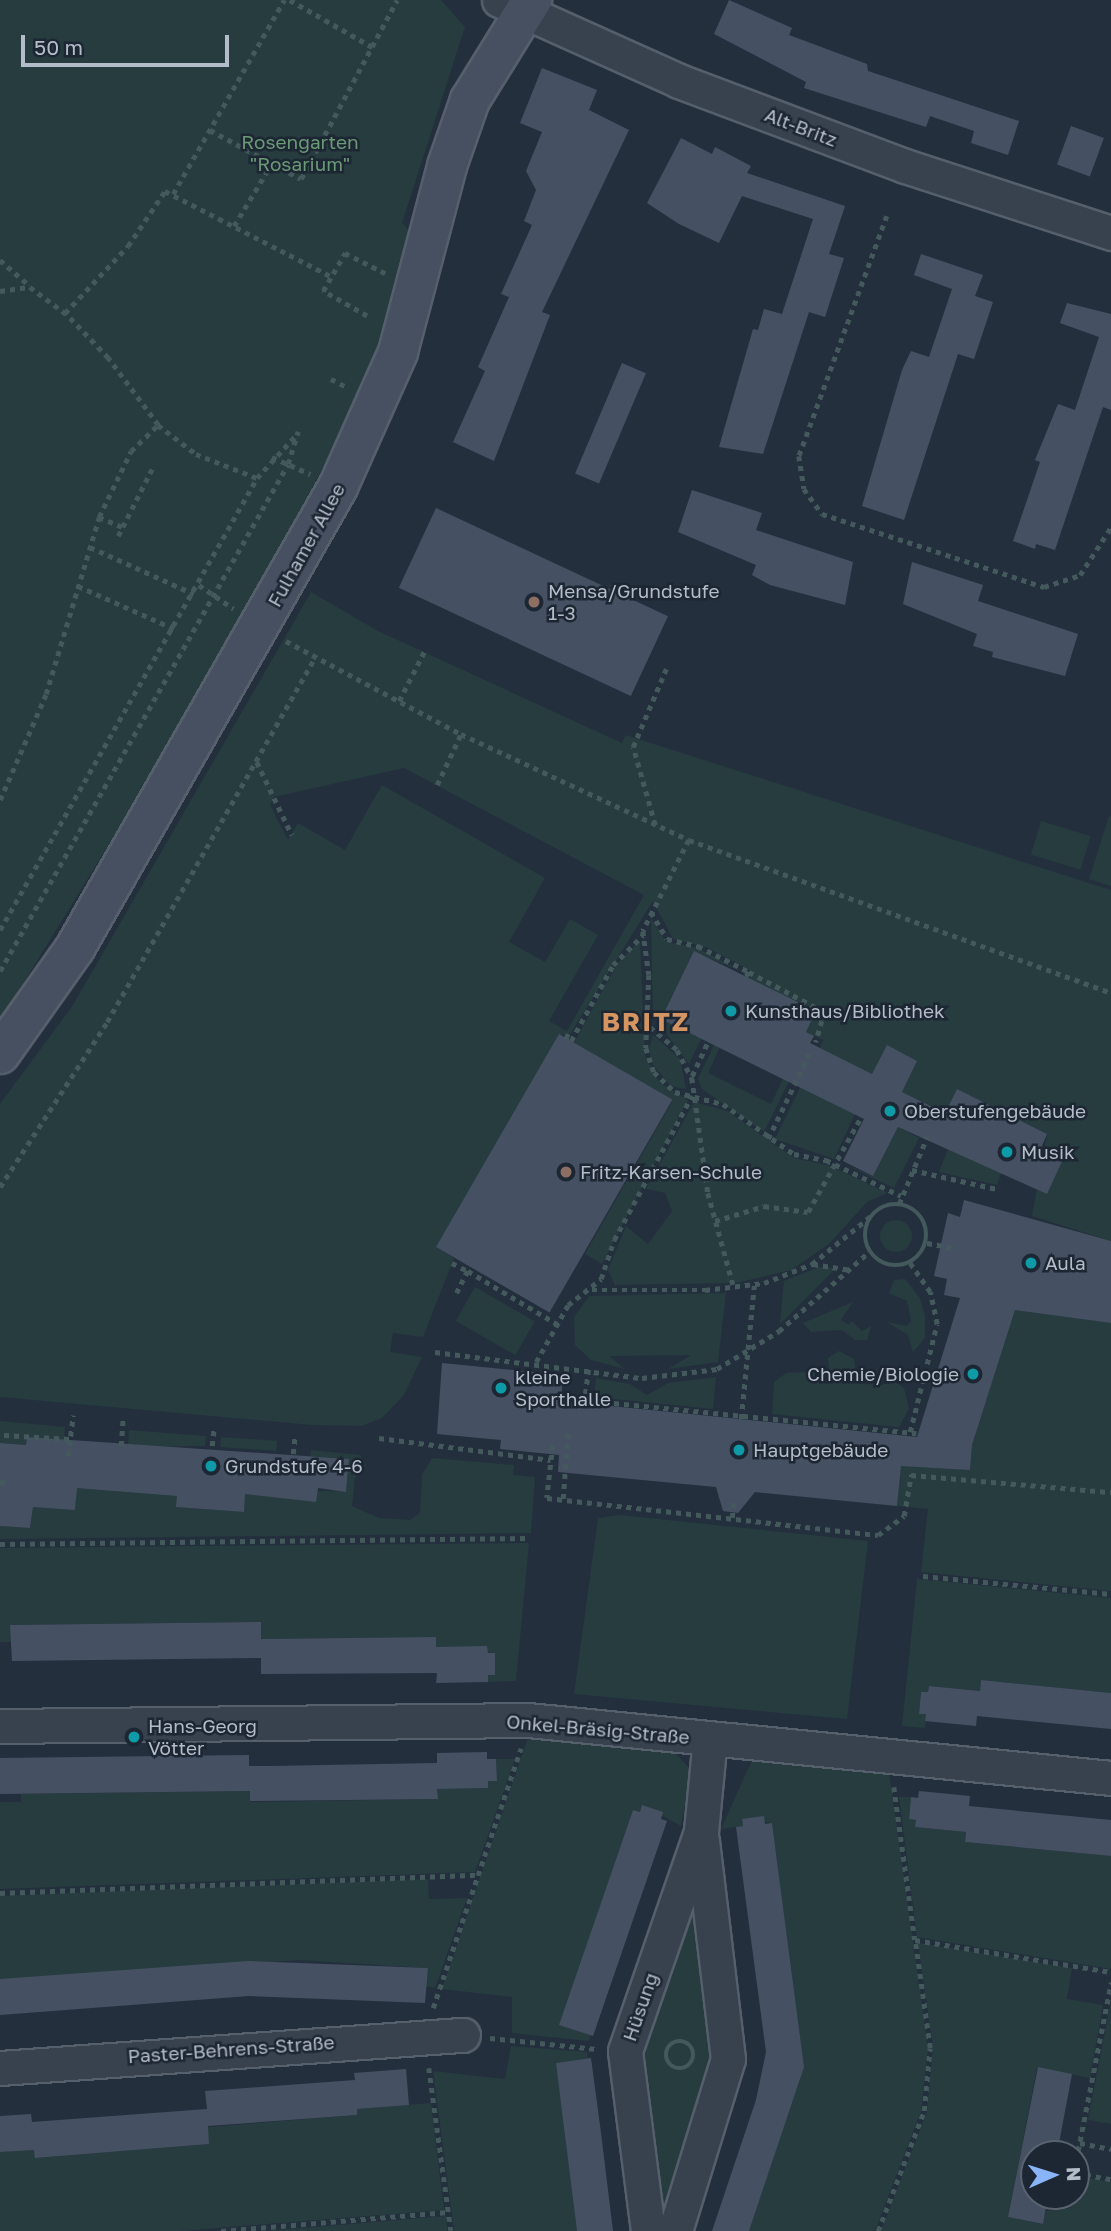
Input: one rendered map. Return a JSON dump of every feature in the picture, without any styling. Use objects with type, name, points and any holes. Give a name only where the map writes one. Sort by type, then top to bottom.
[{"type":"street","name":"Alt-Britz","points":[[519,4],[679,80],[905,166],[1111,233]]},
{"type":"street","name":"Fulhamer Allee","points":[[0,1054],[75,948],[261,628],[379,403],[470,100],[519,4]]},
{"type":"street","name":"Onkel-Bräsig-Straße","points":[[0,1726],[528,1720],[1111,1778]]},
{"type":"street","name":"Hüsung","points":[[675,2231],[727,2059],[701,1831],[710,1738]]},
{"type":"street","name":"Hüsung","points":[[648,2231],[625,2051],[701,1831]]},
{"type":"street","name":"Paster-Behrens-Straße","points":[[0,2068],[425,2034],[463,2035]]},
{"type":"path","points":[[173,194],[284,0]]},
{"type":"path","points":[[290,0],[376,49]]},
{"type":"path","points":[[210,130],[301,179],[376,49],[397,0]]},
{"type":"path","points":[[234,226],[272,163]]},
{"type":"path","points":[[65,313],[128,246],[166,191],[331,277]]},
{"type":"path","points":[[887,216],[800,456],[804,489],[821,514],[1044,587],[1080,575],[1111,527]]},
{"type":"path","points":[[368,316],[323,291],[345,253],[387,274]]},
{"type":"path","points":[[0,260],[65,313],[108,358],[158,425],[196,454],[257,478]]},
{"type":"path","points":[[0,291],[30,287]]},
{"type":"path","points":[[0,800],[25,751],[99,517],[131,452],[158,425]]},
{"type":"path","points":[[0,930],[194,594],[257,478],[298,432],[288,464],[0,971]]},
{"type":"path","points":[[118,536],[153,467]]},
{"type":"path","points":[[99,517],[123,527]]},
{"type":"path","points":[[89,547],[194,594]]},
{"type":"path","points":[[78,586],[174,629]]},
{"type":"path","points":[[261,628],[461,734],[689,840],[1111,993]]},
{"type":"path","points":[[399,701],[424,652]]},
{"type":"path","points":[[0,1187],[101,1032],[315,658]]},
{"type":"path","points":[[655,825],[633,747],[667,667]]},
{"type":"path","points":[[437,785],[461,734]]},
{"type":"path","points":[[257,761],[292,835]]},
{"type":"path","points":[[689,840],[650,911],[643,935],[650,1027],[646,1048],[654,1072],[676,1092],[730,1108],[768,1139],[799,1156],[838,1165],[901,1196]]},
{"type":"path","points":[[650,911],[667,939],[698,946],[747,974],[819,1009],[822,1021],[814,1042]]},
{"type":"path","points":[[565,1034],[572,1040],[613,965],[643,935]]},
{"type":"path","points":[[650,1027],[677,1050],[691,1077],[692,1097],[715,1221],[734,1288]]},
{"type":"path","points":[[691,1077],[708,1042]]},
{"type":"path","points":[[768,1139],[810,1054]]},
{"type":"path","points":[[591,1290],[692,1097]]},
{"type":"path","points":[[715,1221],[764,1206],[808,1212],[838,1165],[861,1117]]},
{"type":"path","points":[[899,1204],[927,1137]]},
{"type":"path","points":[[912,1170],[997,1189]]},
{"type":"path","points":[[536,1362],[574,1298],[591,1290],[754,1286],[812,1264],[872,1215],[899,1204]]},
{"type":"path","points":[[899,1204],[921,1217],[927,1243]]},
{"type":"path","points":[[872,1215],[864,1237],[869,1252],[884,1265],[910,1264],[927,1243]]},
{"type":"path","points":[[927,1243],[954,1248]]},
{"type":"path","points":[[435,1352],[668,1376],[717,1369],[747,1355],[852,1270],[869,1252]]},
{"type":"path","points":[[452,1262],[557,1324]]},
{"type":"path","points":[[812,1264],[852,1270]]},
{"type":"path","points":[[588,1369],[584,1402],[913,1433],[937,1324],[930,1292],[910,1264]]},
{"type":"path","points":[[457,1293],[468,1271]]},
{"type":"path","points":[[742,1417],[754,1286]]},
{"type":"path","points":[[68,1457],[73,1415]]},
{"type":"path","points":[[121,1446],[123,1419]]},
{"type":"path","points":[[212,1446],[214,1427]]},
{"type":"path","points":[[563,1499],[568,1430]]},
{"type":"path","points":[[293,1454],[295,1435]]},
{"type":"path","points":[[4,1436],[70,1439]]},
{"type":"path","points":[[379,1438],[551,1460]]},
{"type":"path","points":[[553,1445],[547,1498],[878,1535],[904,1516],[911,1475],[1111,1492]]},
{"type":"path","points":[[0,1482],[10,1483]]},
{"type":"path","points":[[732,1518],[734,1500]]},
{"type":"path","points":[[0,1544],[528,1538]]},
{"type":"path","points":[[923,1576],[1111,1594]]},
{"type":"path","points":[[437,1990],[523,1743]]},
{"type":"path","points":[[878,2231],[924,2111],[930,2048],[893,1774],[897,1758]]},
{"type":"path","points":[[0,1893],[478,1875]]},
{"type":"path","points":[[915,1940],[1111,1972]]},
{"type":"path","points":[[1081,2140],[1111,1982]]},
{"type":"path","points":[[425,2034],[450,2231]]},
{"type":"path","points":[[463,2035],[611,2050]]},
{"type":"path","points":[[681,2040],[694,2053],[689,2066],[681,2069],[668,2063],[666,2053],[681,2040]]},
{"type":"path","points":[[1090,2145],[1111,2149]]},
{"type":"path","points":[[1090,2175],[1111,2179]]},
{"type":"path","points":[[221,2231],[448,2213]]},
{"type":"green space","name":"Rosengarten \"Rosarium\"","points":[[0,0],[441,0],[465,27],[402,223],[415,236],[356,406],[200,697],[0,1021]]},
{"type":"green space","points":[[311,592],[378,631],[622,743],[626,735],[1111,890],[1111,1241],[1032,1216],[1047,1134],[957,1089],[942,1119],[934,1107],[902,1092],[917,1061],[887,1046],[872,1074],[820,1048],[823,1040],[806,1032],[816,1011],[749,979],[752,971],[706,947],[673,939],[653,901],[570,1034],[559,1035],[437,1248],[454,1258],[423,1337],[393,1333],[390,1352],[422,1357],[404,1395],[382,1418],[361,1426],[312,1425],[0,1397],[0,1104],[73,1005]],"holes":[[[404,768],[644,895],[567,1031],[549,1021],[598,935],[570,919],[545,962],[509,942],[545,878],[382,785],[345,850],[298,823],[288,840],[270,805],[274,797]]]},
{"type":"green space","points":[[1109,816],[1111,817],[1111,886],[1089,879]]},
{"type":"green space","points":[[1041,821],[1091,836],[1080,870],[1031,854]]},
{"type":"green space","points":[[651,918],[666,942],[697,948],[746,973],[694,952],[661,1018],[701,1039],[689,1064],[653,1016]]},
{"type":"green space","points":[[640,940],[645,1056],[660,1083],[688,1100],[602,1264],[585,1254],[673,1100],[574,1043],[617,964]]},
{"type":"green space","points":[[653,1035],[680,1059],[686,1089],[671,1086],[653,1065],[649,1049]]},
{"type":"green space","points":[[714,1045],[720,1047],[708,1073],[771,1104],[798,1048],[804,1051],[764,1132],[702,1089],[698,1079]]},
{"type":"green space","points":[[815,1057],[855,1114],[834,1159],[775,1139]]},
{"type":"green space","points":[[694,1102],[727,1111],[794,1158],[831,1166],[887,1193],[867,1202],[829,1244],[791,1270],[736,1283],[615,1285],[608,1270],[626,1226],[648,1244],[672,1211],[665,1193],[646,1189]]},
{"type":"green space","points":[[898,1127],[919,1138],[894,1188],[842,1163],[873,1176]]},
{"type":"green space","points":[[949,1147],[1001,1172],[997,1185],[939,1172]]},
{"type":"green space","points":[[896,1220],[907,1225],[912,1236],[907,1247],[896,1252],[885,1247],[880,1236],[885,1225]]},
{"type":"green space","points":[[819,1267],[836,1268],[780,1324],[784,1281]]},
{"type":"green space","points":[[905,1279],[920,1298],[925,1316],[925,1338],[913,1352],[908,1335],[887,1322],[907,1326],[911,1321],[907,1301],[889,1293],[894,1280]]},
{"type":"green space","points":[[475,1287],[535,1322],[515,1355],[455,1321]]},
{"type":"green space","points":[[726,1293],[718,1362],[668,1369],[691,1355],[609,1356],[625,1369],[591,1360],[575,1345],[574,1317],[589,1296]]},
{"type":"green space","points":[[853,1302],[841,1320],[849,1325],[852,1321],[862,1331],[871,1326],[867,1340],[855,1340],[842,1330],[811,1332],[803,1323]]},
{"type":"green space","points":[[1015,1310],[1111,1323],[1111,1591],[921,1572],[928,1509],[897,1506],[901,1464],[970,1470],[972,1445]]},
{"type":"green space","points":[[839,1351],[854,1359],[857,1378],[866,1384],[882,1385],[891,1379],[904,1388],[909,1409],[899,1427],[772,1414],[774,1382],[786,1373],[829,1371],[828,1358]]},
{"type":"green space","points":[[716,1377],[713,1409],[594,1397],[596,1378],[630,1384],[647,1395],[668,1383]]},
{"type":"green space","points":[[0,1421],[65,1427],[64,1440],[27,1437],[26,1445],[0,1443]]},
{"type":"green space","points":[[129,1430],[206,1436],[205,1446],[128,1447]]},
{"type":"green space","points":[[221,1437],[277,1441],[276,1451],[220,1447]]},
{"type":"green space","points":[[311,1450],[360,1455],[366,1465],[355,1478],[352,1506],[379,1518],[410,1520],[420,1513],[422,1475],[432,1458],[514,1465],[513,1475],[535,1477],[531,1533],[0,1539],[0,1526],[30,1528],[35,1493],[44,1507],[75,1510],[77,1485],[177,1494],[177,1507],[243,1512],[245,1492],[346,1491],[349,1459],[310,1456]]},
{"type":"green space","points":[[620,1515],[868,1541],[847,1719],[574,1694],[598,1518]]},
{"type":"green space","points":[[529,1543],[516,1681],[488,1682],[488,1675],[495,1675],[495,1653],[436,1647],[436,1637],[261,1639],[260,1622],[11,1625],[11,1642],[0,1642],[0,1548]]},
{"type":"green space","points":[[917,1579],[1111,1598],[1111,1693],[981,1680],[980,1691],[929,1686],[928,1692],[921,1692],[919,1713],[926,1714],[925,1728],[902,1726]]},
{"type":"green space","points":[[528,1738],[674,1752],[691,1770],[681,1826],[643,1805],[640,1812],[633,1810],[560,2025],[590,2035],[589,2041],[512,2033],[512,1997],[442,1989]]},
{"type":"green space","points":[[496,1759],[515,1759],[475,1872],[0,1889],[0,1802],[21,1802],[21,1794],[250,1791],[250,1802],[437,1799],[437,1789],[488,1788],[488,1781],[497,1781]]},
{"type":"green space","points":[[752,1760],[889,1772],[928,2048],[921,2111],[875,2231],[749,2231],[798,2084],[802,2053],[772,1823],[742,1819],[743,1826],[721,1829]]},
{"type":"green space","points":[[899,1797],[911,1797],[909,1819],[916,1820],[915,1827],[966,1832],[965,1842],[1111,1856],[1111,1969],[917,1937]]},
{"type":"green space","points":[[428,1879],[429,1899],[467,1898],[435,1988],[426,1986],[428,1968],[299,1960],[0,1980],[0,1896]]},
{"type":"green space","points":[[689,1907],[698,1908],[716,2048],[668,2208],[660,2207],[640,2063]]},
{"type":"green space","points":[[918,1943],[1072,1968],[1067,1999],[1103,2005],[1090,2078],[1037,2068],[1023,2140],[1020,2140],[1020,2155],[1008,2217],[1042,2224],[1046,2211],[1090,2210],[1090,2178],[1111,2182],[1111,2231],[881,2231],[927,2112],[933,2046]]},
{"type":"green space","points":[[1111,2001],[1111,2124],[1088,2120]]},
{"type":"green space","points":[[511,2046],[587,2052],[588,2059],[556,2063],[577,2231],[454,2231],[433,2071],[505,2079]]},
{"type":"green space","points":[[431,2103],[444,2210],[180,2231],[0,2231],[0,2152],[34,2149],[36,2158],[208,2144],[208,2127],[357,2115],[357,2109]]},
{"type":"green space","points":[[446,2216],[447,2231],[264,2231],[302,2228]]},
{"type":"building","points":[[729,0],[792,28],[789,35],[867,64],[868,71],[1019,121],[1008,155],[971,143],[974,131],[930,116],[926,127],[804,88],[806,82],[714,34]]},
{"type":"building","points":[[542,68],[597,90],[589,110],[629,130],[542,312],[550,315],[494,461],[453,442],[485,371],[478,367],[509,297],[501,294],[532,225],[524,221],[536,190],[526,171],[542,132],[520,123]]},
{"type":"building","points":[[1071,126],[1104,138],[1090,176],[1057,165]]},
{"type":"building","points":[[681,138],[712,154],[715,147],[751,166],[747,173],[845,206],[829,254],[844,258],[825,317],[809,312],[763,454],[719,447],[753,329],[758,330],[764,309],[782,314],[813,219],[742,196],[719,243],[679,224],[647,203]]},
{"type":"building","points":[[921,254],[983,275],[975,296],[993,302],[974,359],[958,354],[904,520],[862,506],[902,370],[911,351],[929,357],[952,289],[914,275]]},
{"type":"building","points":[[1067,303],[1111,314],[1111,410],[1103,407],[1055,550],[1036,544],[1035,549],[1013,541],[1040,462],[1035,460],[1058,404],[1075,410],[1099,337],[1060,323]]},
{"type":"building","points":[[622,363],[646,373],[599,484],[575,473]]},
{"type":"building","points":[[692,490],[762,513],[756,530],[853,562],[845,605],[770,585],[752,575],[756,565],[678,532]]},
{"type":"building","name":"Mensa/Grundstufe 1-3","points":[[436,508],[668,616],[631,696],[399,588]]},
{"type":"building","points":[[912,562],[983,585],[978,601],[1078,634],[1065,676],[992,657],[993,652],[973,646],[977,634],[903,604]]},
{"type":"building","points":[[694,951],[816,1011],[806,1032],[814,1036],[810,1043],[872,1074],[887,1045],[917,1061],[902,1092],[945,1113],[957,1089],[1047,1134],[1042,1146],[1064,1157],[1047,1194],[898,1127],[873,1176],[843,1161],[864,1119],[661,1019]]},
{"type":"building","points":[[559,1034],[672,1100],[549,1313],[436,1247]]},
{"type":"building","points":[[964,1200],[1111,1241],[1111,1323],[1015,1310],[972,1445],[970,1470],[901,1466],[897,1506],[755,1492],[738,1513],[723,1511],[716,1487],[558,1472],[559,1455],[500,1449],[501,1440],[437,1434],[442,1363],[563,1375],[561,1401],[917,1437],[960,1298],[944,1295],[947,1279],[934,1276],[948,1213],[960,1217]]},
{"type":"building","points":[[27,1437],[349,1459],[346,1492],[318,1488],[316,1502],[245,1494],[244,1512],[176,1507],[177,1496],[77,1488],[75,1510],[33,1507],[30,1528],[0,1526],[0,1443],[26,1445]]},
{"type":"building","points":[[261,1622],[261,1639],[436,1637],[436,1647],[487,1646],[488,1653],[495,1653],[495,1675],[488,1675],[488,1682],[436,1683],[437,1673],[261,1674],[261,1658],[12,1661],[10,1625]]},
{"type":"building","points":[[981,1680],[1111,1693],[1111,1729],[977,1716],[976,1726],[925,1721],[926,1714],[919,1714],[921,1692],[928,1692],[929,1686],[980,1691]]},
{"type":"building","points":[[487,1752],[487,1759],[496,1759],[497,1781],[488,1781],[488,1788],[437,1789],[438,1799],[250,1801],[250,1791],[0,1794],[0,1758],[249,1755],[249,1766],[270,1766],[437,1763],[437,1753]]},
{"type":"building","points":[[919,1791],[970,1796],[969,1806],[1111,1820],[1111,1856],[965,1842],[966,1832],[915,1827],[916,1820],[909,1819],[911,1797],[918,1798]]},
{"type":"building","points":[[642,1805],[663,1812],[661,1819],[667,1821],[593,2036],[559,2025],[633,1810],[640,1812]]},
{"type":"building","points":[[764,1816],[765,1824],[772,1823],[804,2067],[749,2231],[712,2231],[756,2100],[766,2052],[736,1827],[743,1826],[742,1819]]},
{"type":"building","points":[[248,1961],[428,1968],[425,2003],[249,1996],[0,2015],[0,1979]]},
{"type":"building","points":[[591,2058],[613,2231],[577,2231],[556,2063]]},
{"type":"building","points":[[1038,2067],[1072,2074],[1060,2140],[1023,2140]]},
{"type":"building","points":[[406,2069],[409,2105],[357,2109],[357,2115],[208,2126],[209,2144],[35,2158],[34,2150],[0,2152],[0,2116],[31,2114],[32,2122],[207,2109],[205,2091],[355,2080],[354,2073]]},
{"type":"building","points":[[1020,2157],[1020,2210],[1046,2210],[1043,2224],[1008,2217]]},
{"type":"place","name":"Mensa/Grundstufe 1-3","points":[[534,602]]},
{"type":"place","name":"Kunsthaus/Bibliothek","points":[[731,1011]]},
{"type":"place","name":"Oberstufengebäude","points":[[890,1111]]},
{"type":"place","name":"Musik","points":[[1007,1152]]},
{"type":"place","name":"Fritz-Karsen-Schule","points":[[566,1172]]},
{"type":"place","name":"Aula","points":[[1031,1263]]},
{"type":"place","name":"Chemie/Biologie","points":[[973,1374]]},
{"type":"place","name":"kleine Sporthalle","points":[[501,1388]]},
{"type":"place","name":"Hauptgebäude","points":[[739,1450]]},
{"type":"place","name":"Grundstufe 4-6","points":[[211,1466]]},
{"type":"place","name":"Hans-Georg Vötter","points":[[134,1737]]},
{"type":"district","name":"BRITZ","points":[[646,1022]]}]
